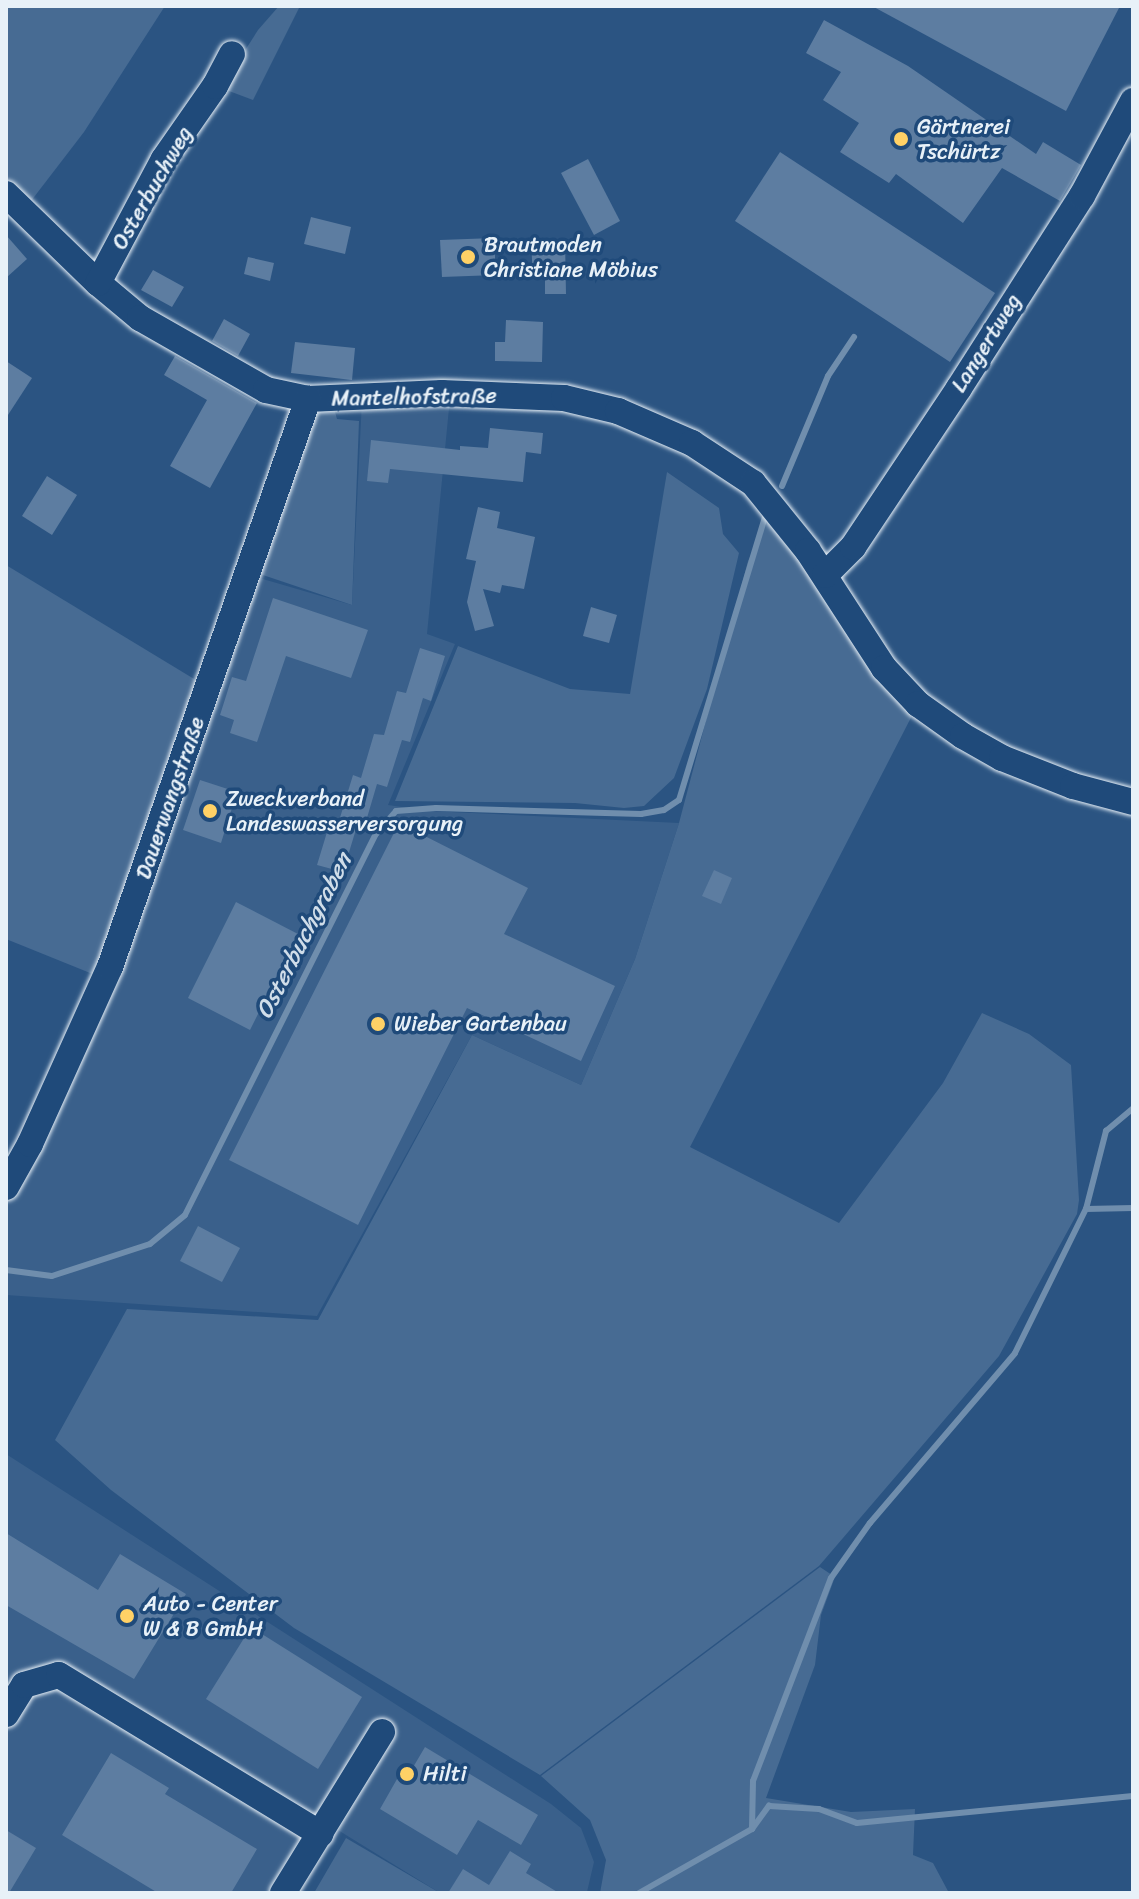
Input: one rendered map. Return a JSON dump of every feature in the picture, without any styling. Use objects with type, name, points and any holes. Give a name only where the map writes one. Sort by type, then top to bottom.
[{"type":"street","name":"Osterbuchweg","points":[[98,283],[164,159],[215,86],[232,54]]},
{"type":"street","name":"Langertweg","points":[[825,575],[853,547],[959,388],[1082,196],[1133,101]]},
{"type":"street","name":"Mantelhofstraße","points":[[6,194],[98,283],[140,318],[266,390],[308,399],[442,393],[543,397],[618,411],[692,443],[753,483],[825,575],[862,639],[918,704],[963,736],[1002,758],[1073,786],[1133,802]]},
{"type":"street","name":"Dauerwangstraße","points":[[6,1187],[42,1118],[110,967],[308,399]]},
{"type":"street","points":[[6,1714],[24,1685],[59,1675],[320,1834]]},
{"type":"street","points":[[283,1893],[382,1732]]},
{"type":"shaded area","points":[[6,6],[165,6],[84,132],[31,201],[6,178]]},
{"type":"shaded area","points":[[279,6],[300,6],[253,100],[221,88],[258,30]]},
{"type":"shaded area","points":[[450,398],[427,634],[455,644],[388,805],[430,811],[679,823],[635,959],[581,1085],[472,1035],[317,1316],[6,1295],[6,1200],[42,1136],[256,577],[352,605],[362,400]]},
{"type":"shaded area","points":[[334,408],[337,419],[359,421],[352,605],[257,573],[317,413]]},
{"type":"shaded area","points":[[667,472],[719,508],[723,534],[739,553],[707,689],[674,778],[644,806],[624,808],[575,803],[395,801],[458,646],[570,689],[630,694]]},
{"type":"shaded area","points":[[774,508],[918,704],[690,1147],[839,1223],[943,1083],[982,1013],[1029,1034],[1071,1065],[1079,1200],[1077,1214],[999,1356],[819,1566],[540,1775],[294,1628],[111,1490],[55,1440],[127,1309],[318,1320],[472,1035],[581,1085],[635,959],[679,823],[748,561]]},
{"type":"shaded area","points":[[6,565],[209,688],[105,979],[6,939]]},
{"type":"shaded area","points":[[6,1454],[551,1804],[581,1828],[594,1862],[587,1892],[440,1893],[333,1827],[274,1893],[6,1893]]},
{"type":"shaded area","points":[[820,1567],[835,1577],[821,1615],[815,1665],[766,1798],[851,1812],[915,1809],[913,1855],[933,1863],[949,1893],[600,1893],[606,1860],[590,1820],[541,1776]]},
{"type":"shaded area","points":[[346,1838],[440,1893],[314,1893]]},
{"type":"building","points":[[872,6],[1120,6],[1066,111]]},
{"type":"building","points":[[824,20],[908,66],[1036,154],[1043,142],[1081,165],[1060,201],[1002,168],[963,223],[896,174],[889,183],[840,152],[859,123],[823,100],[841,72],[806,53]]},
{"type":"building","points":[[780,152],[995,293],[950,362],[735,221]]},
{"type":"building","points":[[588,159],[620,221],[594,235],[561,173]]},
{"type":"building","points":[[311,217],[351,227],[345,254],[304,244]]},
{"type":"building","points":[[6,235],[27,259],[6,278]]},
{"type":"building","name":"Brautmoden Christiane Möbius","points":[[494,238],[496,275],[442,277],[440,240]]},
{"type":"building","points":[[565,239],[566,294],[545,294],[545,278],[533,279],[531,241]]},
{"type":"building","points":[[248,257],[274,263],[270,281],[244,274]]},
{"type":"building","points":[[153,270],[184,287],[172,307],[141,290]]},
{"type":"building","points":[[224,319],[250,334],[238,356],[212,341]]},
{"type":"building","points":[[506,320],[543,322],[542,362],[495,361],[495,342],[505,342]]},
{"type":"building","points":[[295,342],[355,348],[352,380],[291,373]]},
{"type":"building","points":[[175,356],[257,403],[210,488],[170,466],[207,400],[164,375]]},
{"type":"building","points":[[6,361],[32,378],[6,418]]},
{"type":"building","points":[[490,428],[543,433],[541,454],[526,452],[523,482],[390,469],[388,483],[367,481],[371,440],[460,450],[460,446],[488,448]]},
{"type":"building","points":[[47,476],[77,495],[52,535],[22,516]]},
{"type":"building","points":[[478,507],[500,512],[497,528],[535,537],[524,589],[502,585],[500,593],[483,589],[494,626],[475,631],[467,602],[476,561],[466,559]]},
{"type":"building","points":[[273,598],[368,630],[351,678],[286,656],[257,742],[230,733],[234,720],[220,715],[232,677],[246,681]]},
{"type":"building","points":[[591,607],[617,615],[609,643],[583,636]]},
{"type":"building","points":[[420,648],[445,656],[431,701],[423,698],[410,742],[402,740],[387,787],[377,784],[364,828],[357,826],[343,872],[317,865],[331,819],[339,821],[353,775],[361,778],[374,734],[384,735],[397,691],[406,693]]},
{"type":"building","name":"Zweckverband Landeswasserversorgung","points":[[200,780],[237,792],[221,843],[183,830]]},
{"type":"building","name":"Wieber Gartenbau","points":[[399,823],[528,888],[504,934],[615,986],[581,1061],[467,1008],[358,1225],[229,1160]]},
{"type":"building","points":[[714,870],[732,878],[721,904],[702,896]]},
{"type":"building","points":[[236,902],[298,934],[250,1030],[188,998]]},
{"type":"building","points":[[198,1226],[240,1248],[222,1282],[180,1261]]},
{"type":"building","points":[[6,1533],[98,1590],[120,1554],[186,1594],[134,1679],[6,1605]]},
{"type":"building","points":[[251,1627],[362,1697],[318,1769],[206,1699]]},
{"type":"building","points":[[425,1747],[538,1815],[521,1845],[478,1820],[457,1855],[380,1809],[405,1765],[412,1769]]},
{"type":"building","points":[[111,1753],[169,1788],[165,1794],[257,1849],[231,1893],[158,1893],[62,1835]]},
{"type":"building","points":[[6,1830],[36,1848],[9,1893],[6,1893]]},
{"type":"building","points":[[510,1851],[531,1864],[526,1873],[559,1893],[448,1893],[463,1869],[489,1885]]},
{"type":"waterway","name":"Osterbuchgraben","points":[[782,486],[828,376],[854,337]]},
{"type":"waterway","name":"Osterbuchgraben","points":[[6,1270],[52,1276],[150,1244],[185,1215],[376,834],[396,811],[436,808],[641,814],[664,810],[679,800],[765,517]]},
{"type":"waterway","points":[[639,1893],[752,1829],[753,1781],[831,1578],[870,1523],[1015,1353],[1086,1209],[1106,1131],[1133,1108]]},
{"type":"waterway","points":[[1086,1209],[1133,1208]]},
{"type":"waterway","points":[[752,1829],[769,1806],[819,1809],[857,1823],[1133,1796]]},
{"type":"place","name":"Gärtnerei Tschürtz","points":[[901,139]]},
{"type":"place","name":"Brautmoden Christiane Möbius","points":[[468,257]]},
{"type":"place","name":"Zweckverband Landeswasserversorgung","points":[[210,811]]},
{"type":"place","name":"Wieber Gartenbau","points":[[378,1024]]},
{"type":"place","name":"Auto - Center W & B GmbH","points":[[127,1616]]},
{"type":"place","name":"Hilti","points":[[407,1774]]}]
